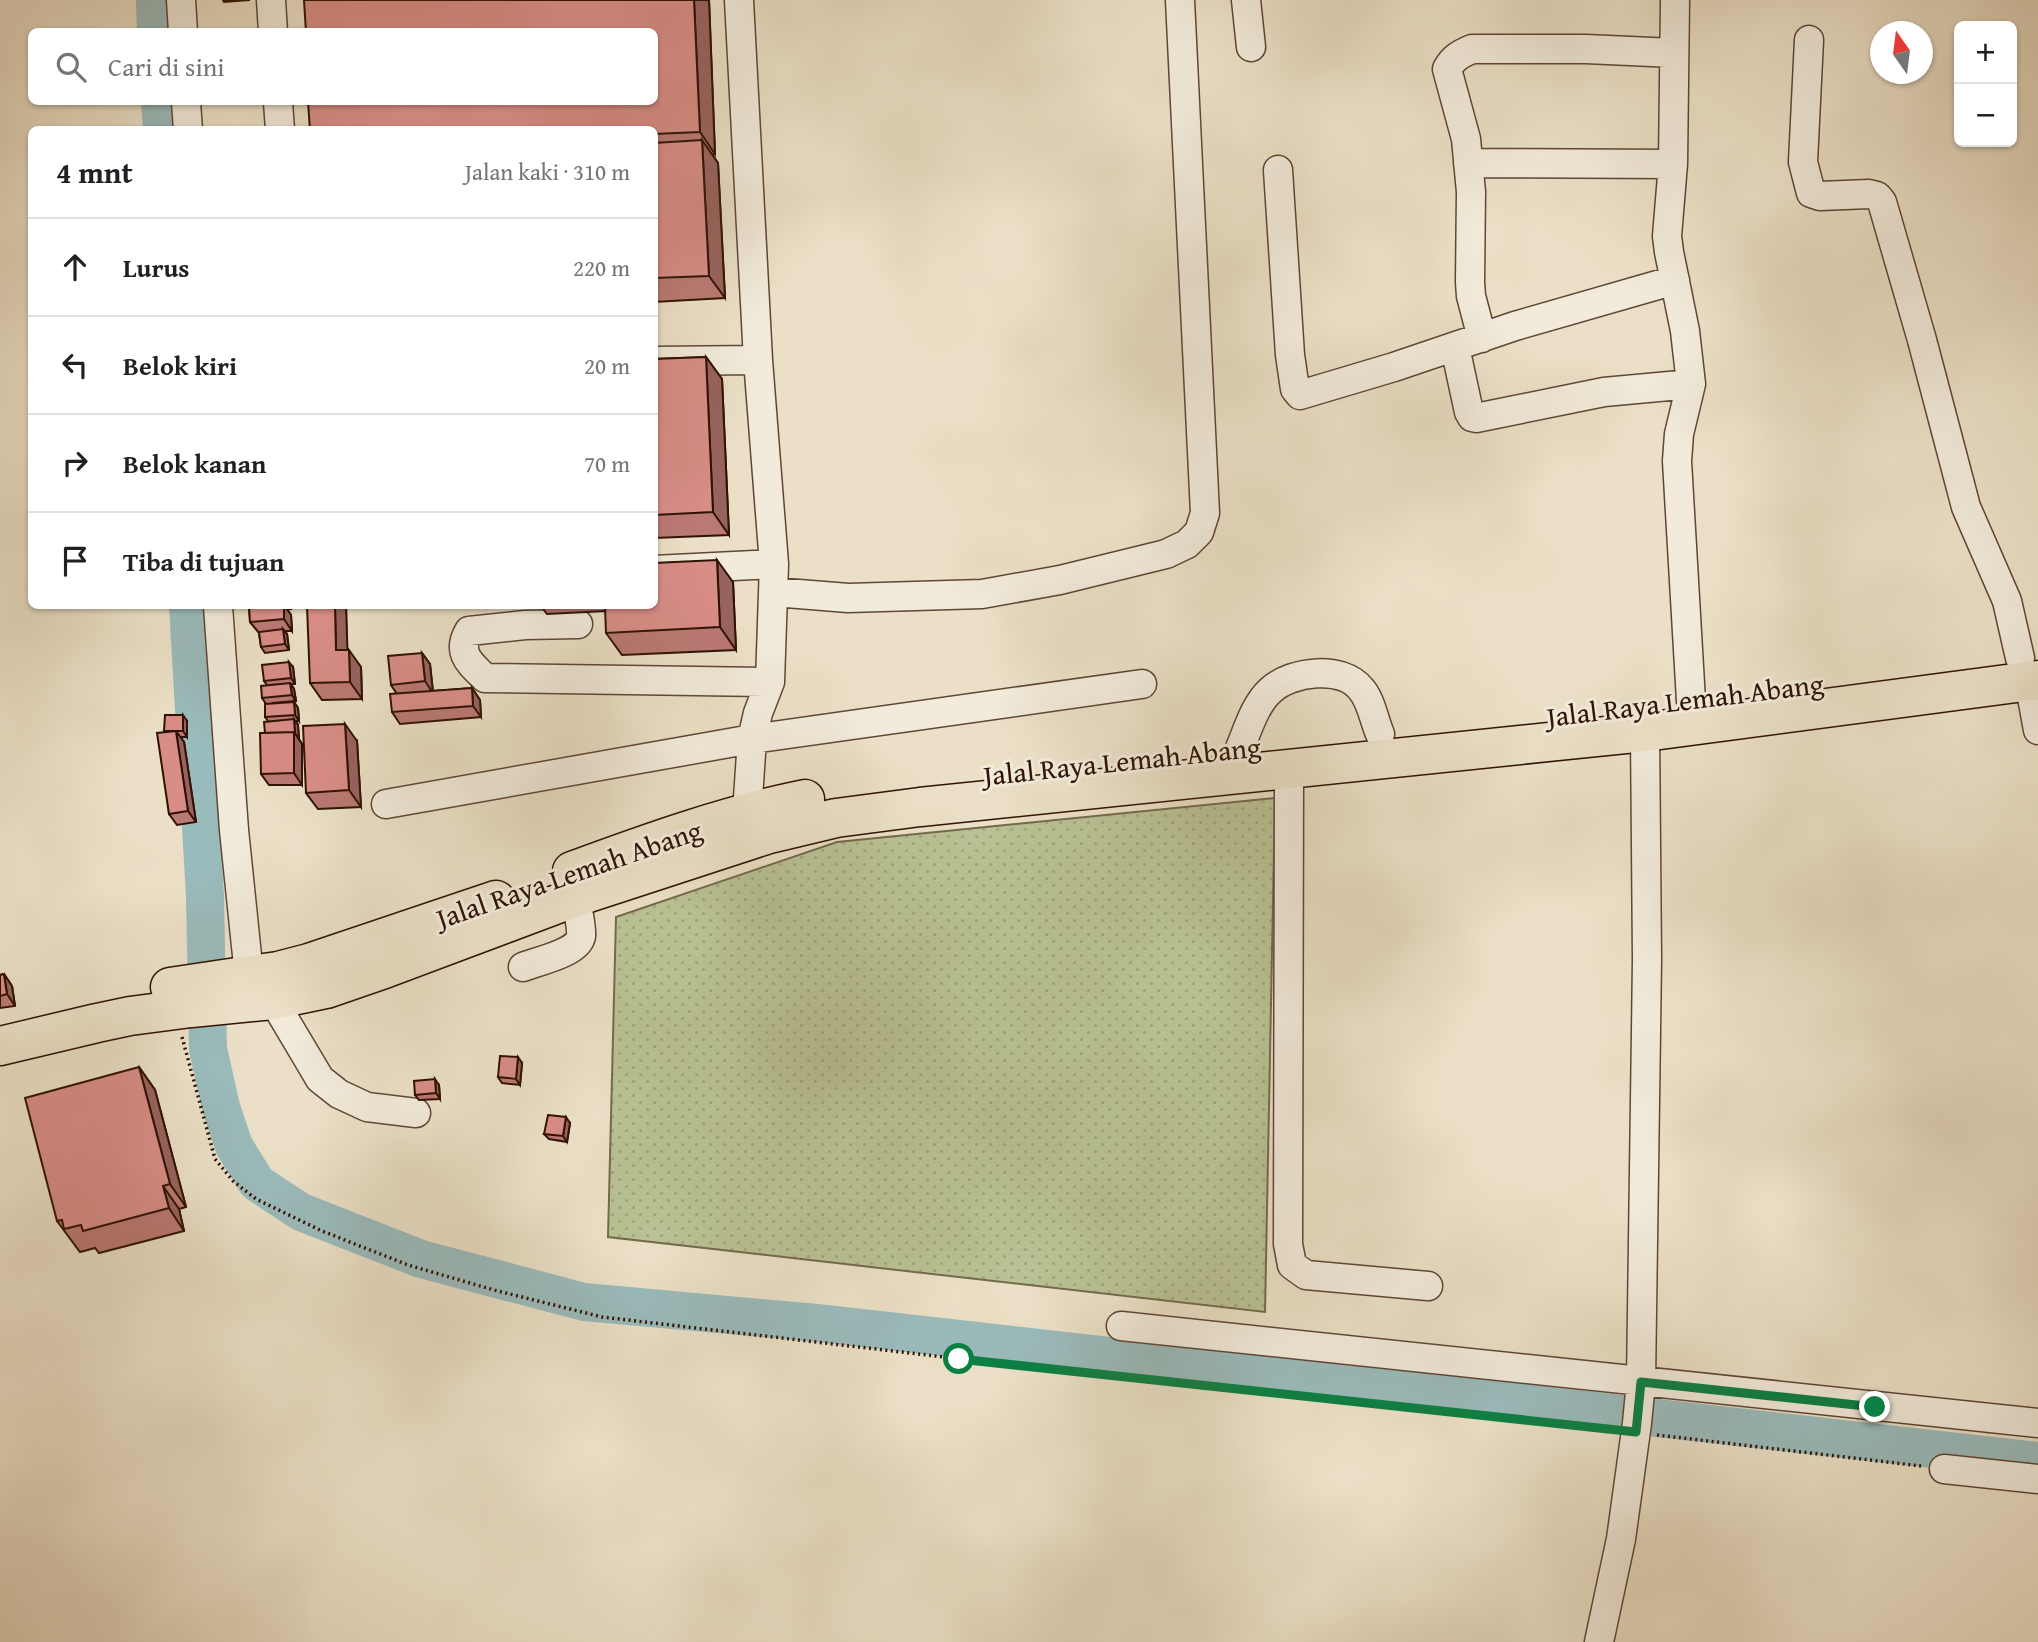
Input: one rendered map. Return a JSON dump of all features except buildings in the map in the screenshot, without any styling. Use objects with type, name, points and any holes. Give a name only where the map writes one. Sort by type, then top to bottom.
[{"type":"highway","name":"Jalal Raya Lemah Abang","points":[[247,989],[278,971],[474,908],[673,836],[803,799],[882,787],[1240,748],[2031,669]]},
{"type":"highway","name":"Jalal Raya Lemah Abang","points":[[247,989],[326,989],[576,897],[769,834],[835,818],[1645,732],[2031,669]]},
{"type":"highway","points":[[0,1046],[97,1023],[186,1011],[247,989]]},
{"type":"highway","points":[[0,1023],[75,1005],[186,1011]]},
{"type":"street","points":[[181,0],[183,28]]},
{"type":"street","points":[[271,0],[273,28]]},
{"type":"street","points":[[739,0],[758,360],[774,564],[770,682],[758,713],[752,739],[747,813]]},
{"type":"street","points":[[774,592],[848,598],[982,594],[1060,580],[1166,554],[1187,544],[1199,532],[1205,513],[1180,0]]},
{"type":"street","points":[[1246,0],[1251,47]]},
{"type":"street","points":[[1675,0],[1673,164],[1667,236],[1685,331],[1691,384],[1679,435],[1678,461],[1691,701]]},
{"type":"street","points":[[1809,40],[1802,162],[1808,185],[1811,193],[1820,196],[1869,194],[1877,196],[1882,202],[1966,507],[2007,601],[2031,669],[2038,730]]},
{"type":"street","points":[[1482,338],[1470,282],[1471,192],[1466,139],[1447,69],[1452,60],[1472,49],[1586,49],[1674,53]]},
{"type":"street","points":[[186,105],[188,126]]},
{"type":"street","points":[[278,105],[279,126]]},
{"type":"street","points":[[1468,163],[1673,164]]},
{"type":"street","points":[[1278,170],[1290,355],[1297,393],[1329,387],[1568,310],[1675,280]]},
{"type":"street","points":[[1455,347],[1469,412],[1476,418],[1604,392],[1691,384]]},
{"type":"street","points":[[658,361],[758,360]]},
{"type":"street","points":[[658,569],[774,564]]},
{"type":"street","points":[[218,609],[247,989],[320,1079],[339,1094],[367,1107],[416,1114]]},
{"type":"street","points":[[579,624],[525,625],[469,631],[464,639],[467,660],[485,678],[770,682]]},
{"type":"street","points":[[1240,748],[1261,702],[1271,690],[1287,680],[1312,674],[1336,675],[1352,680],[1363,690],[1380,734]]},
{"type":"street","points":[[386,804],[752,739],[1142,684]]},
{"type":"street","points":[[1599,1642],[1621,1539],[1638,1410],[1647,960],[1645,732]]},
{"type":"street","points":[[1289,769],[1288,1244],[1292,1265],[1306,1275],[1428,1286]]},
{"type":"street","points":[[523,967],[571,950],[578,944],[581,934],[576,897]]},
{"type":"street","points":[[1121,1326],[1638,1410],[2038,1423]]},
{"type":"street","points":[[1944,1469],[2038,1479]]},
{"type":"path","points":[[186,1011],[215,1158],[233,1181],[257,1199],[322,1231],[408,1265],[494,1290],[602,1317],[1115,1377],[1638,1410],[1944,1469]]},
{"type":"green space","points":[[1275,798],[1265,1312],[608,1237],[616,917],[837,842]]},
{"type":"waterway","points":[[155,0],[156,28]]},
{"type":"waterway","points":[[160,105],[162,126]]},
{"type":"waterway","points":[[188,609],[205,896],[208,1049],[221,1107],[234,1146],[257,1183],[301,1212],[421,1259],[584,1302],[817,1323],[2038,1461]]},
{"type":"route","points":[[959,1359],[1636,1432],[1641,1382],[1875,1407]]}]
